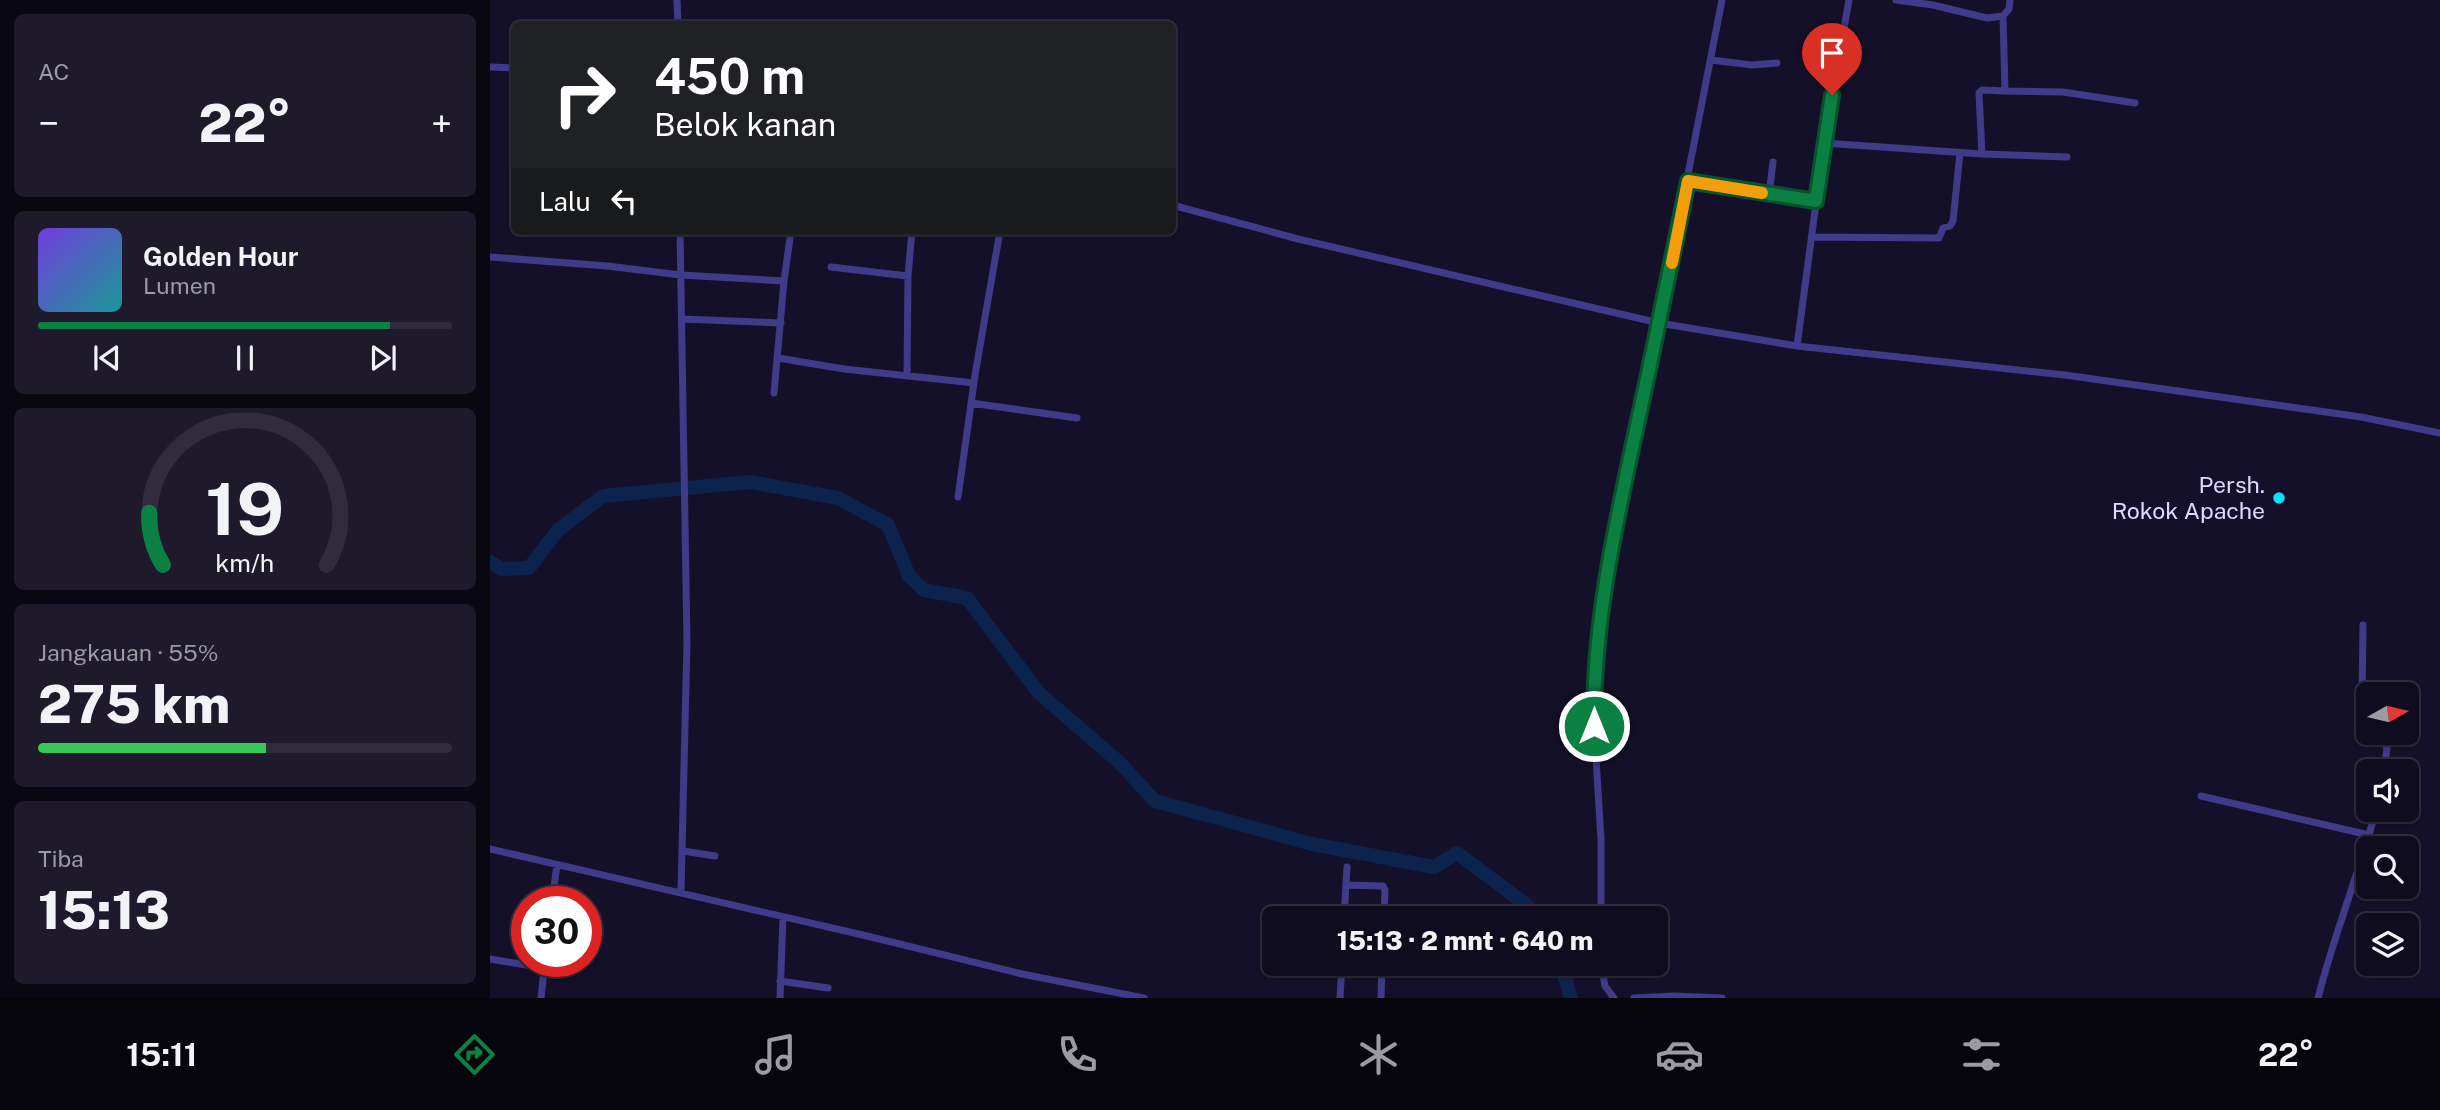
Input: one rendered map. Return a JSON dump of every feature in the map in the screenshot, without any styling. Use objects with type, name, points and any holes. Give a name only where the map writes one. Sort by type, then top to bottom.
[{"type":"street","points":[[677,0],[678,21]]},
{"type":"street","points":[[1601,906],[1601,839],[1594,726],[1598,632],[1620,503],[1660,323],[1722,0]]},
{"type":"street","points":[[1797,346],[1824,142],[1849,0]]},
{"type":"street","points":[[1896,0],[1997,19],[2009,9],[2010,0]]},
{"type":"street","points":[[2003,16],[2005,91]]},
{"type":"street","points":[[1711,60],[1752,65],[1777,63]]},
{"type":"street","points":[[490,67],[511,68]]},
{"type":"street","points":[[1982,154],[1980,91],[2063,92],[2135,103]]},
{"type":"street","points":[[1824,142],[1960,153],[2067,157]]},
{"type":"street","points":[[1812,237],[1939,238],[1943,228],[1950,226],[1953,221],[1960,153]]},
{"type":"street","points":[[1769,194],[1773,162]]},
{"type":"street","points":[[1688,181],[1816,201]]},
{"type":"street","points":[[1176,206],[1298,239],[1660,323],[1797,346],[2065,375],[2361,417],[2440,433]]},
{"type":"street","points":[[680,235],[687,642],[681,892]]},
{"type":"street","points":[[775,393],[790,235]]},
{"type":"street","points":[[907,376],[908,276],[912,235]]},
{"type":"street","points":[[958,496],[999,235]]},
{"type":"street","points":[[490,257],[681,275],[784,281]]},
{"type":"street","points":[[831,267],[908,276]]},
{"type":"street","points":[[682,319],[781,323]]},
{"type":"street","points":[[778,358],[974,383]]},
{"type":"street","points":[[971,403],[1077,418]]},
{"type":"street","points":[[2362,682],[2363,625]]},
{"type":"street","points":[[2200,796],[2369,835]]},
{"type":"street","points":[[2318,998],[2331,948],[2373,822]]},
{"type":"street","points":[[490,849],[1085,988],[1144,998]]},
{"type":"street","points":[[683,851],[715,856]]},
{"type":"street","points":[[554,886],[557,865]]},
{"type":"street","points":[[1345,906],[1347,867]]},
{"type":"street","points":[[1346,885],[1383,886],[1384,906]]},
{"type":"street","points":[[780,998],[783,917]]},
{"type":"street","points":[[490,959],[511,961]]},
{"type":"street","points":[[1340,998],[1341,976]]},
{"type":"street","points":[[1381,998],[1382,976]]},
{"type":"street","points":[[1603,976],[1605,986],[1614,998]]},
{"type":"street","points":[[541,998],[543,977]]},
{"type":"street","points":[[780,981],[828,988]]},
{"type":"street","points":[[1085,988],[1085,998]]},
{"type":"street","points":[[1634,998],[1722,998]]},
{"type":"waterway","points":[[490,562],[502,569],[529,568],[558,530],[603,496],[750,482],[838,498],[888,525],[909,576],[924,590],[967,598],[1039,693],[1119,762],[1155,801],[1312,844],[1434,867],[1457,853],[1528,906]]},
{"type":"waterway","points":[[1565,976],[1571,998]]},
{"type":"slow traffic","points":[[1672,263],[1688,181],[1762,193]]},
{"type":"place","name":"Persh. Rokok Apache","points":[[2279,498]]},
{"type":"route","points":[[1594,726],[1598,632],[1606,579],[1688,181],[1816,201],[1832,95]]}]
